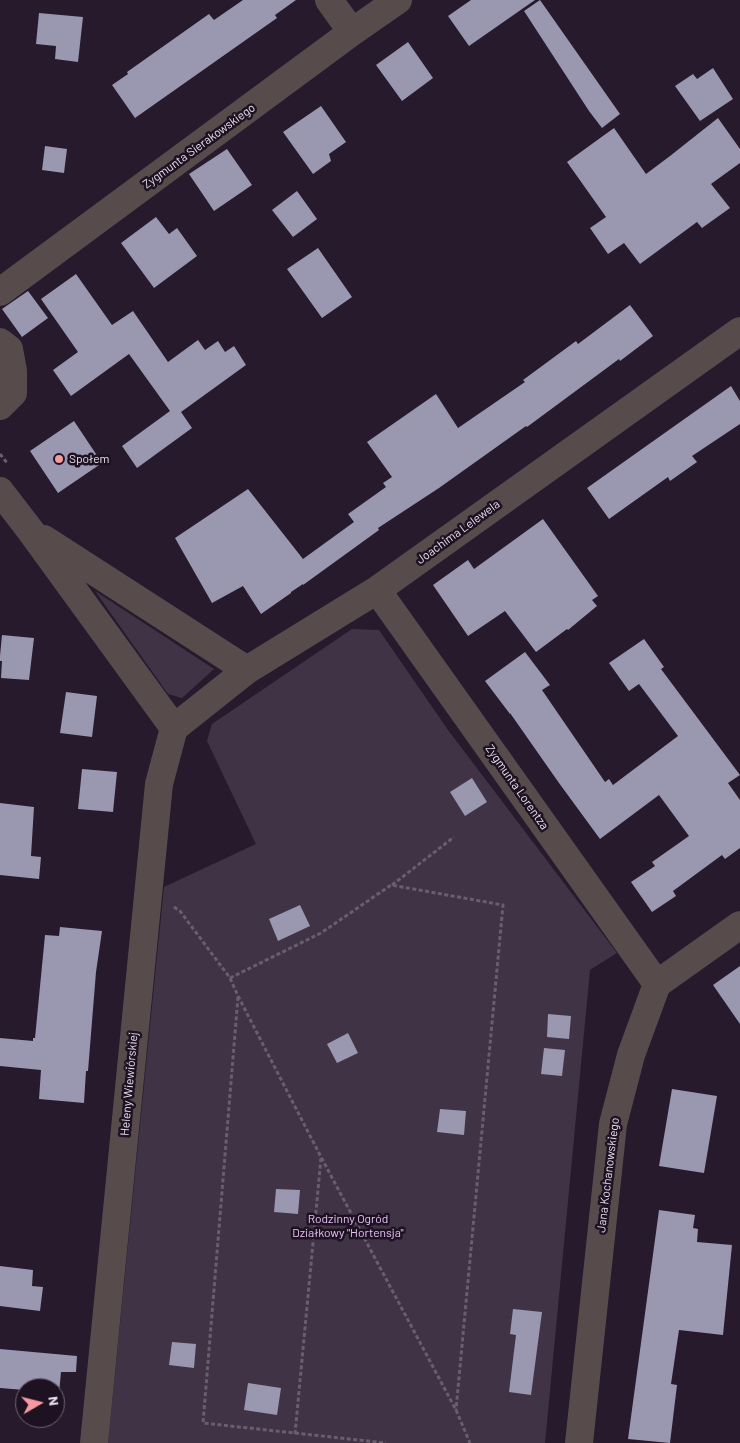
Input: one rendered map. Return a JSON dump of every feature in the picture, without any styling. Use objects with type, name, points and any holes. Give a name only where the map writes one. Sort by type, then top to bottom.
[{"type":"street","points":[[329,0],[352,32]]},
{"type":"street","name":"Zygmunta Sierakowskiego","points":[[0,292],[398,0]]},
{"type":"street","name":"Joachima Lelewela","points":[[174,728],[247,670],[377,590],[740,331]]},
{"type":"street","points":[[0,342],[9,349],[13,371],[12,393],[0,406]]},
{"type":"street","points":[[6,480],[30,530],[174,728]]},
{"type":"street","points":[[30,530],[247,670]]},
{"type":"street","name":"Zygmunta Lorentza","points":[[377,590],[657,984]]},
{"type":"street","name":"Heleny Wiewiórskiej","points":[[94,1443],[158,784],[174,728]]},
{"type":"street","points":[[657,984],[740,925]]},
{"type":"street","name":"Jana Kochanowskiego","points":[[580,1443],[613,1124],[631,1055],[657,984]]},
{"type":"path","points":[[0,454],[6,480]]},
{"type":"path","points":[[230,978],[321,933],[391,885],[454,837]]},
{"type":"path","points":[[391,885],[503,905],[456,1410]]},
{"type":"path","points":[[147,900],[163,900],[180,911],[230,978],[321,1156],[456,1410],[470,1443]]},
{"type":"path","points":[[238,996],[203,1423],[386,1443]]},
{"type":"path","points":[[295,1434],[321,1156]]},
{"type":"green space","points":[[95,591],[214,669],[182,698],[168,694]]},
{"type":"green space","name":"Rodzinny Ogród Działkowy \"Hortensja\"","points":[[352,629],[379,630],[448,730],[617,953],[590,970],[545,1443],[108,1443],[164,887],[256,844],[207,741],[212,724]]},
{"type":"building","points":[[243,0],[296,0],[275,15],[277,18],[135,118],[112,85],[128,74],[127,72],[209,14],[214,20]]},
{"type":"building","points":[[471,0],[535,0],[469,46],[448,16]]},
{"type":"building","points":[[540,0],[620,114],[602,128],[524,11]]},
{"type":"building","points":[[39,13],[83,17],[78,62],[55,59],[56,46],[36,44]]},
{"type":"building","points":[[408,42],[433,78],[402,101],[376,65]]},
{"type":"building","points":[[713,68],[733,99],[700,121],[675,86],[693,74],[697,79]]},
{"type":"building","points":[[321,106],[346,142],[329,154],[331,161],[313,174],[283,132]]},
{"type":"building","points":[[718,118],[740,149],[740,163],[711,184],[730,208],[702,228],[697,222],[640,264],[624,243],[608,254],[590,228],[606,217],[567,162],[614,128],[646,174]]},
{"type":"building","points":[[45,146],[67,149],[64,173],[42,170]]},
{"type":"building","points":[[227,149],[252,185],[214,211],[189,174]]},
{"type":"building","points":[[297,191],[317,219],[293,237],[272,210]]},
{"type":"building","points":[[156,217],[169,234],[177,228],[197,256],[154,288],[121,243]]},
{"type":"building","points":[[318,248],[352,297],[322,318],[287,269]]},
{"type":"building","points":[[76,274],[112,325],[133,311],[168,362],[198,340],[205,350],[218,341],[225,352],[234,346],[246,365],[181,412],[192,428],[137,468],[122,446],[170,411],[129,354],[71,396],[53,370],[78,352],[41,299]]},
{"type":"building","points":[[28,291],[48,318],[22,337],[2,309]]},
{"type":"building","points":[[630,305],[653,336],[620,361],[619,359],[527,427],[378,528],[379,530],[261,614],[243,586],[212,603],[175,538],[248,489],[303,559],[354,522],[348,514],[386,487],[383,483],[392,477],[367,442],[436,394],[458,428],[525,382],[523,380],[576,341],[578,344]]},
{"type":"building","points":[[731,386],[740,401],[740,424],[692,456],[697,462],[670,481],[668,477],[609,519],[587,488]]},
{"type":"building","points":[[74,421],[102,463],[58,493],[30,451]]},
{"type":"building","points":[[543,519],[598,596],[592,600],[597,606],[568,630],[536,652],[505,611],[468,636],[433,585],[468,560],[474,569]]},
{"type":"building","points":[[2,635],[34,638],[29,680],[1,678],[2,661],[0,661],[0,656]]},
{"type":"building","points":[[644,639],[664,667],[661,669],[740,775],[728,783],[740,800],[740,848],[725,859],[722,855],[673,891],[676,896],[652,912],[631,882],[655,866],[652,862],[689,836],[659,795],[600,839],[485,681],[525,652],[550,685],[542,690],[605,782],[609,779],[613,785],[678,736],[639,684],[629,691],[609,663]]},
{"type":"building","points":[[66,692],[97,696],[92,737],[60,733]]},
{"type":"building","points":[[82,769],[117,772],[113,812],[78,809]]},
{"type":"building","points":[[472,778],[487,802],[465,816],[450,792]]},
{"type":"building","points":[[0,803],[34,807],[31,856],[41,857],[39,879],[0,875]]},
{"type":"building","points":[[300,905],[310,926],[278,941],[269,919]]},
{"type":"building","points":[[60,927],[102,931],[96,972],[84,1103],[39,1099],[41,1070],[0,1066],[0,1038],[33,1041],[33,1038],[35,1038],[45,935],[59,936]]},
{"type":"building","points":[[740,966],[740,1024],[713,985]]},
{"type":"building","points":[[548,1014],[571,1016],[569,1039],[547,1037]]},
{"type":"building","points":[[348,1033],[358,1053],[337,1063],[327,1044]]},
{"type":"building","points":[[544,1048],[565,1050],[562,1076],[541,1074]]},
{"type":"building","points":[[672,1089],[717,1096],[704,1173],[659,1166]]},
{"type":"building","points":[[440,1109],[466,1111],[464,1135],[437,1132]]},
{"type":"building","points":[[276,1189],[300,1190],[298,1214],[274,1212]]},
{"type":"building","points":[[659,1210],[695,1215],[693,1228],[698,1229],[697,1242],[732,1245],[723,1335],[679,1330],[671,1384],[677,1385],[670,1443],[628,1439]]},
{"type":"building","points":[[0,1266],[33,1270],[32,1286],[43,1287],[40,1311],[0,1306]]},
{"type":"building","points":[[513,1309],[542,1312],[531,1395],[509,1392],[516,1335],[510,1334]]},
{"type":"building","points":[[172,1342],[196,1344],[194,1368],[169,1365]]},
{"type":"building","points":[[0,1349],[77,1356],[76,1372],[61,1372],[60,1378],[15,1378],[15,1389],[0,1388]]},
{"type":"building","points":[[248,1383],[281,1388],[277,1415],[244,1410]]},
{"type":"place","name":"Społem","points":[[59,459]]}]
